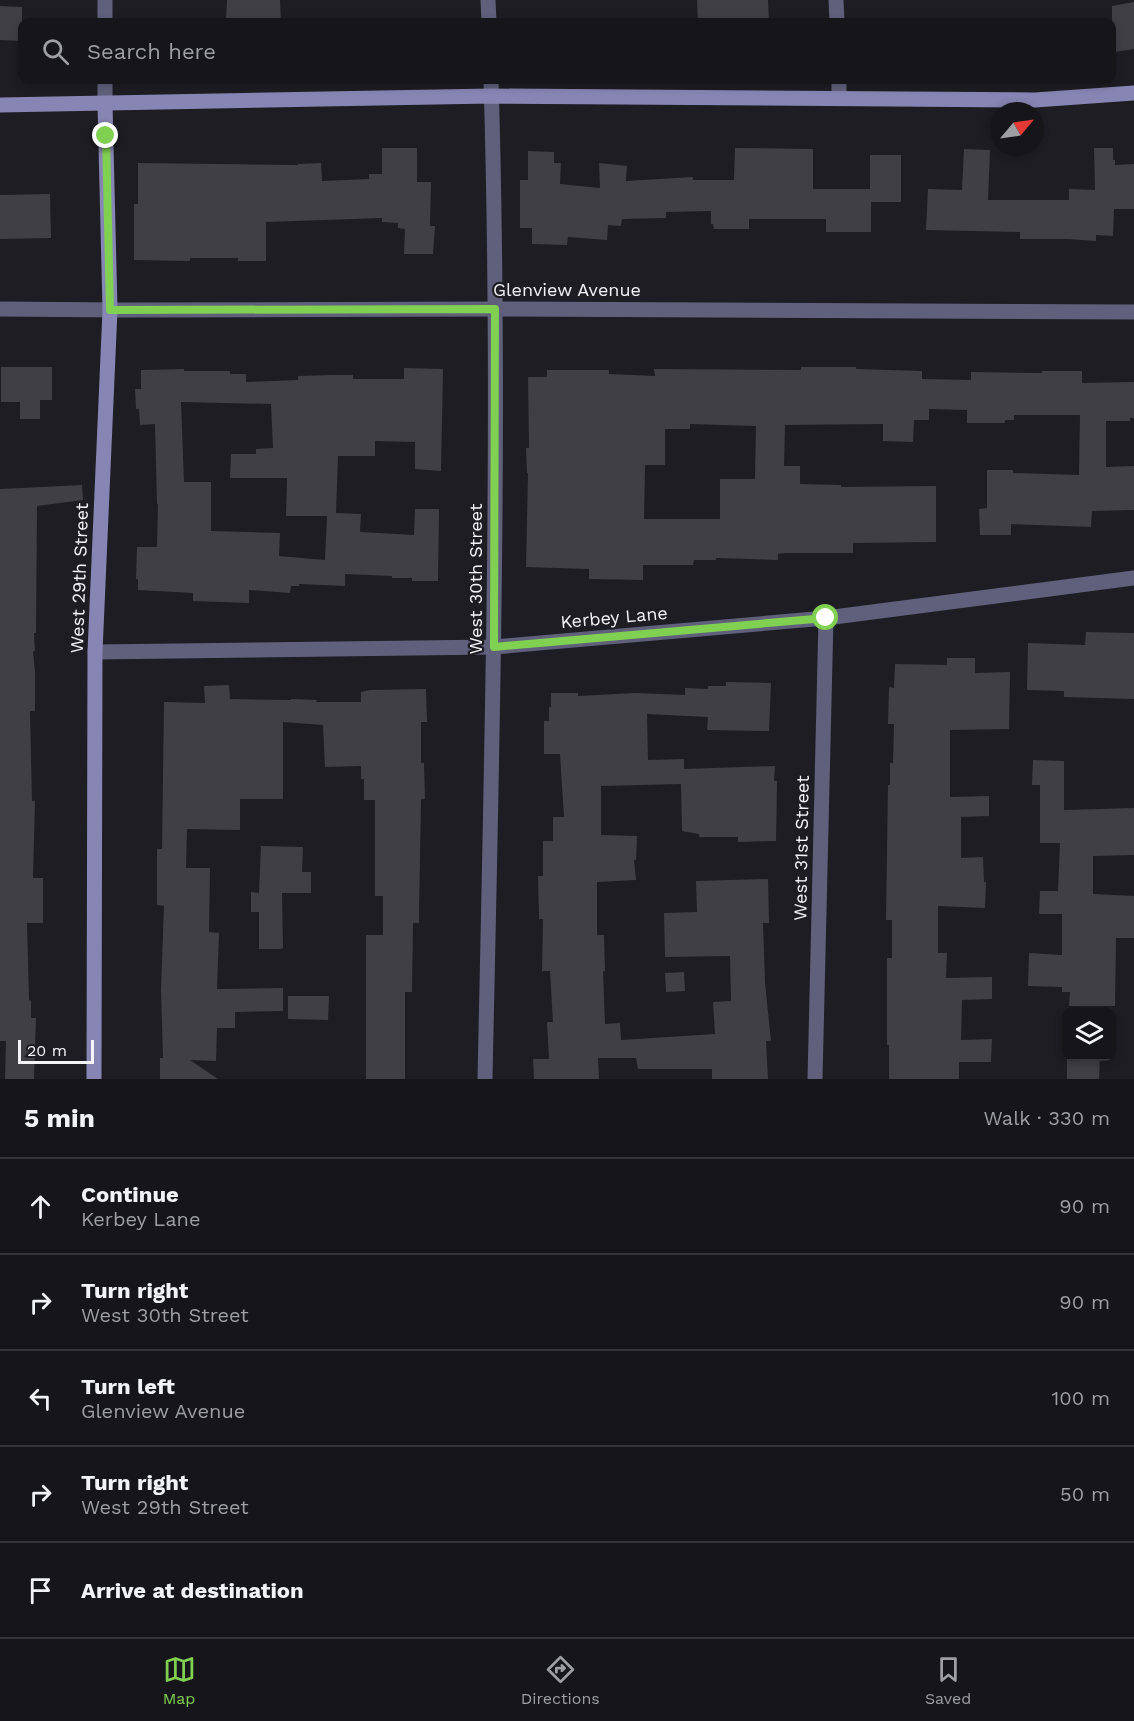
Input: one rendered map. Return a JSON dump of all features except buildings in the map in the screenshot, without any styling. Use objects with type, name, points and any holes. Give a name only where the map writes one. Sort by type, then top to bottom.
[{"type":"street","points":[[105,0],[105,18]]},
{"type":"street","points":[[488,0],[489,18]]},
{"type":"street","points":[[836,0],[837,18]]},
{"type":"street","name":"West 29th Street","points":[[94,1079],[95,652],[110,310],[105,84]]},
{"type":"street","name":"West 30th Street","points":[[485,1079],[494,647],[495,309],[491,84]]},
{"type":"street","points":[[839,84],[839,99]]},
{"type":"street","points":[[0,105],[491,96],[1035,100],[1134,93]]},
{"type":"street","name":"Glenview Avenue","points":[[0,309],[1134,312]]},
{"type":"street","name":"Kerbey Lane","points":[[95,652],[494,647],[826,618],[1134,578]]},
{"type":"street","name":"West 31st Street","points":[[815,1079],[826,618]]},
{"type":"route","points":[[106,136],[110,310],[495,309],[494,647],[826,618]]}]
